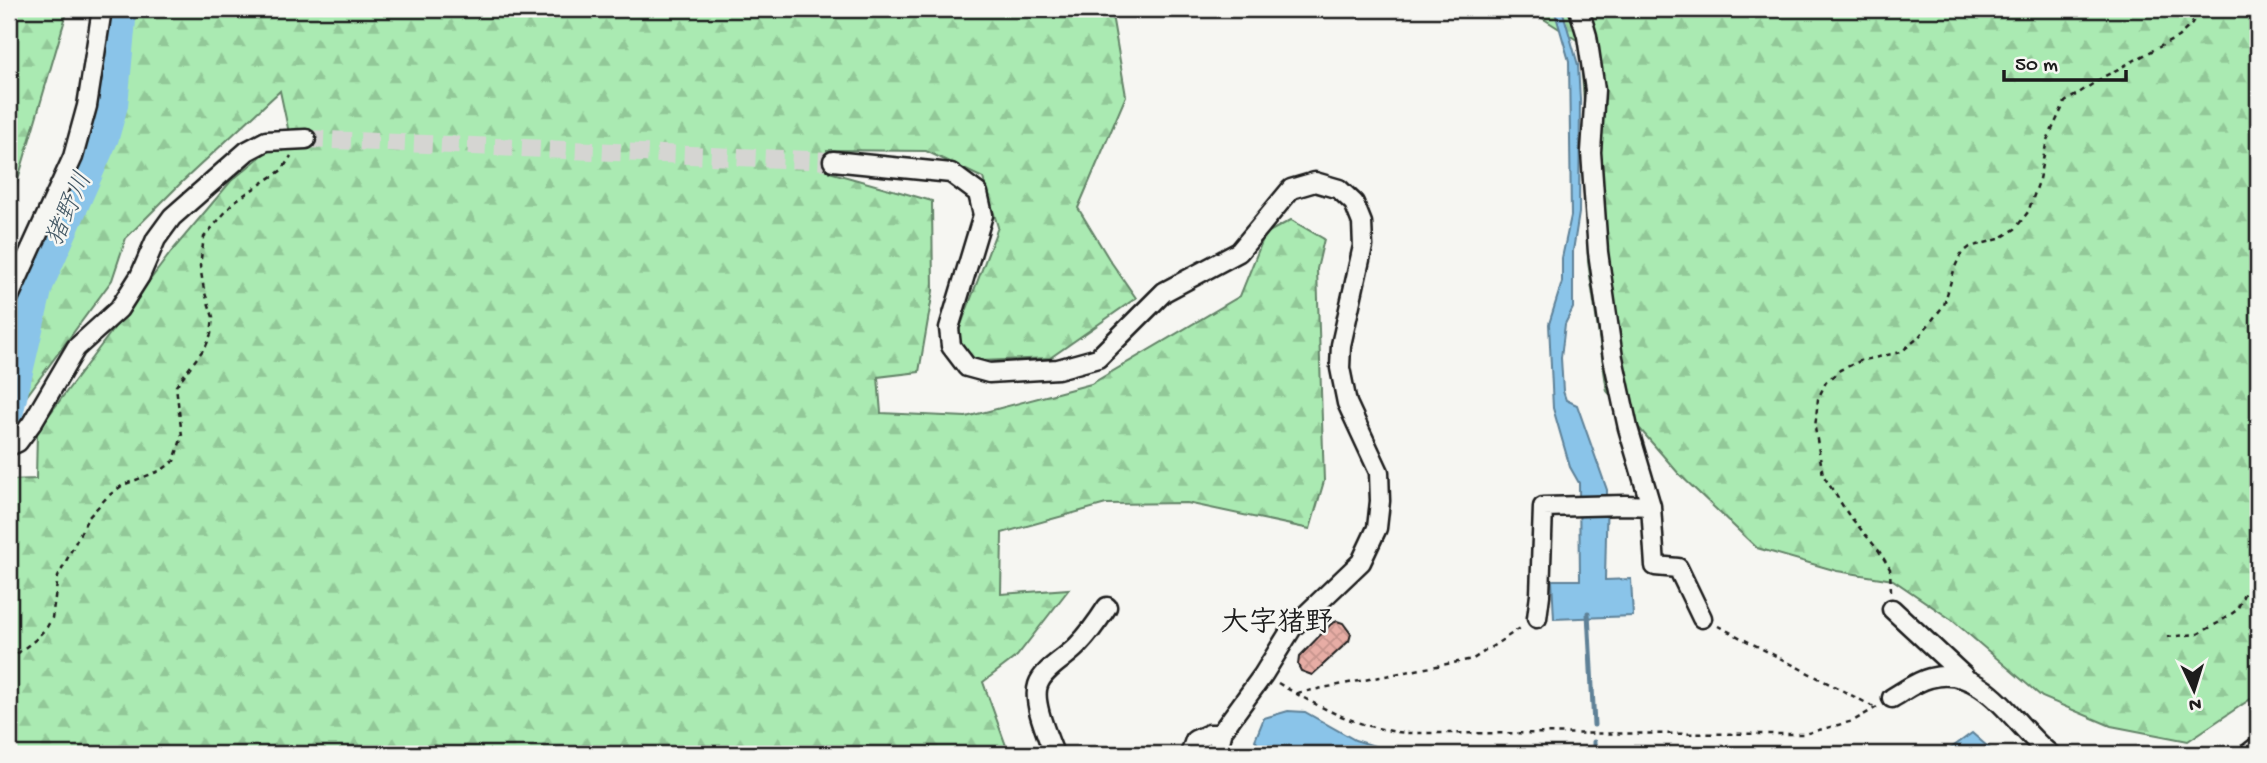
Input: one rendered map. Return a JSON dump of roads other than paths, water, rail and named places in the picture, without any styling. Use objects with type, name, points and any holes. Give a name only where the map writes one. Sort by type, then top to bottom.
[{"type":"street","points":[[9,298],[73,157],[87,106],[102,9]]},
{"type":"street","points":[[1579,9],[1587,36],[1595,90],[1591,152],[1598,252],[1612,358],[1628,428],[1651,506],[1655,566],[1678,568],[1702,618]]},
{"type":"street","points":[[9,446],[18,442],[32,423],[76,348],[119,309],[140,276],[156,239],[172,217],[247,151],[266,141],[299,139]]},
{"type":"street","points":[[833,161],[951,173],[978,193],[983,215],[949,328],[951,346],[967,367],[989,373],[1058,369],[1098,358],[1164,292],[1239,252],[1291,189],[1315,182],[1339,189],[1354,203],[1362,223],[1363,246],[1341,345],[1340,368],[1347,403],[1379,472],[1377,528],[1361,562],[1292,628],[1222,734],[1217,754]]},
{"type":"street","points":[[1537,618],[1543,507],[1651,506]]},
{"type":"street","points":[[1054,754],[1038,707],[1038,685],[1094,628],[1107,607]]},
{"type":"street","points":[[1892,609],[1964,676],[1982,686],[2050,754]]},
{"type":"street","points":[[1892,698],[1927,678],[1964,676]]},
{"type":"street","points":[[1190,754],[1195,740],[1209,734],[1222,734]]},
{"type":"street","points":[[2248,754],[2258,746]]},
{"type":"water","points":[[1554,9],[1562,9],[1578,65],[1580,100],[1579,213],[1573,251],[1573,308],[1565,324],[1561,358],[1563,391],[1566,400],[1577,405],[1607,490],[1605,580],[1631,579],[1633,616],[1554,619],[1552,580],[1580,580],[1579,483],[1570,467],[1553,408],[1549,324],[1562,282],[1562,258],[1571,216],[1569,61]]},
{"type":"water","points":[[1288,711],[1305,712],[1355,740],[1381,748],[1468,754],[1265,754],[1255,740],[1264,718]]},
{"type":"water","points":[[1972,733],[1996,754],[1943,754]]},
{"type":"waterway","name":"猪野川","points":[[9,410],[38,286],[104,137],[113,105],[122,9]]},
{"type":"waterway","points":[[1588,613],[1594,725]]},
{"type":"waterway","points":[[1594,742],[1594,754]]},
{"type":"tunnel","points":[[306,139],[833,161]]},
{"type":"district","name":"大字猪野","points":[[1277,624]]}]
